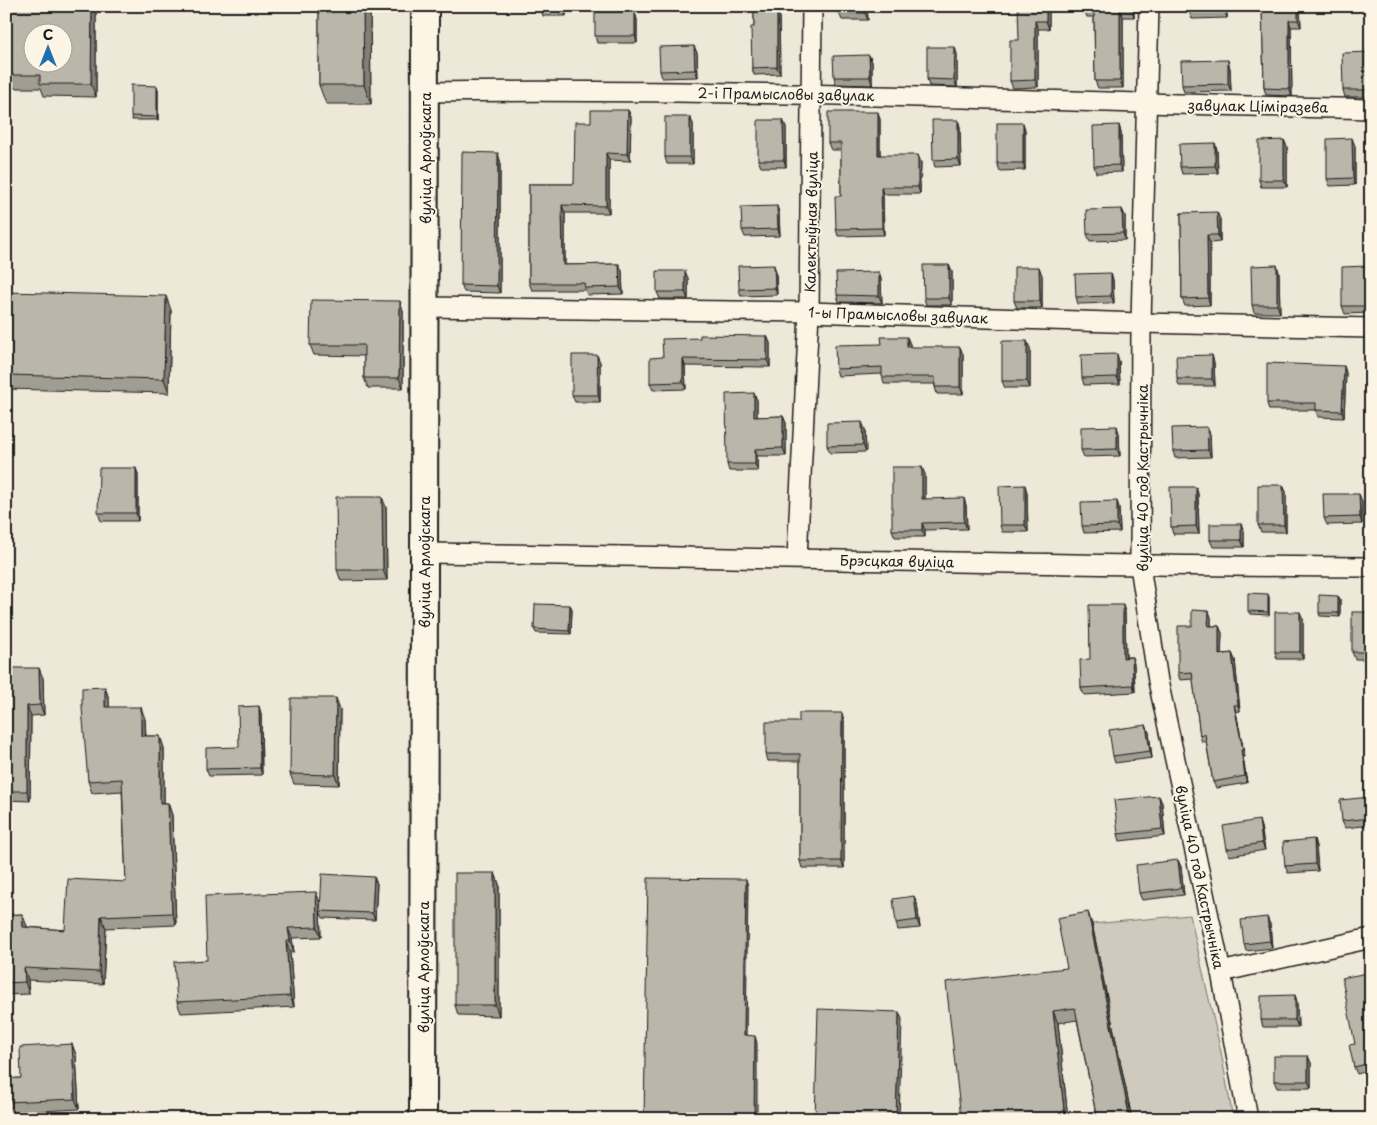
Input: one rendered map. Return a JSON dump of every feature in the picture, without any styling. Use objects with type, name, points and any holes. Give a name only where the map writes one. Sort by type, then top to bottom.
[{"type":"street","name":"вуліца Арлоўскага","points":[[423,1119],[425,6]]},
{"type":"street","name":"Калектыўная вуліца","points":[[797,558],[809,312],[812,6]]},
{"type":"street","name":"вуліца 40 год Кастрычніка","points":[[1149,6],[1141,323],[1140,566],[1158,681],[1221,972],[1248,1119]]},
{"type":"street","name":"2-і Прамысловы завулак","points":[[425,92],[530,91],[812,94],[1146,104]]},
{"type":"street","name":"завулак Ціміразева","points":[[1146,104],[1371,109]]},
{"type":"street","name":"1-ы Прамысловы завулак","points":[[425,307],[809,312],[1141,323],[1371,328]]},
{"type":"street","name":"Брэсцкая вуліца","points":[[424,552],[1140,566],[1371,567]]},
{"type":"street","points":[[1221,972],[1371,938]]},
{"type":"shaded area","points":[[1190,915],[1221,1052],[1233,1119],[1132,1119],[1092,924]]},
{"type":"building","points":[[6,6],[92,6],[91,84],[40,84],[40,75],[6,75]]},
{"type":"building","points":[[319,6],[363,6],[364,85],[319,85]]},
{"type":"building","points":[[541,6],[563,6],[563,9],[541,9]]},
{"type":"building","points":[[754,6],[777,6],[777,67],[752,68],[751,27],[754,27]]},
{"type":"building","points":[[839,6],[865,6],[865,13],[839,13]]},
{"type":"building","points":[[1018,6],[1046,6],[1046,21],[1035,21],[1035,80],[1010,81],[1010,40],[1019,40]]},
{"type":"building","points":[[1084,6],[1131,6],[1132,10],[1120,10],[1120,81],[1095,81],[1094,10],[1084,10]]},
{"type":"building","points":[[1189,6],[1225,6],[1225,11],[1189,12]]},
{"type":"building","points":[[1262,6],[1298,6],[1298,20],[1289,20],[1289,89],[1264,88]]},
{"type":"building","points":[[595,12],[635,12],[635,36],[595,36]]},
{"type":"building","points":[[694,46],[695,70],[660,71],[659,47]]},
{"type":"building","points":[[927,47],[955,47],[954,80],[927,79]]},
{"type":"building","points":[[1371,52],[1371,90],[1343,90],[1342,53]]},
{"type":"building","points":[[869,55],[870,77],[834,77],[833,56]]},
{"type":"building","points":[[1228,60],[1228,84],[1182,85],[1181,61]]},
{"type":"building","points":[[131,85],[157,86],[157,117],[131,116]]},
{"type":"building","points":[[591,110],[628,110],[627,154],[606,153],[606,206],[562,205],[563,265],[619,264],[620,287],[585,288],[584,283],[529,283],[529,184],[574,184],[575,122],[591,122]]},
{"type":"building","points":[[828,112],[878,112],[878,155],[918,155],[918,187],[881,187],[882,228],[836,229],[835,196],[841,196],[841,143],[828,143]]},
{"type":"building","points":[[665,117],[690,117],[690,157],[665,157]]},
{"type":"building","points":[[758,120],[783,120],[784,160],[758,160]]},
{"type":"building","points":[[932,120],[958,120],[958,159],[933,160]]},
{"type":"building","points":[[997,123],[1023,123],[1023,163],[997,163]]},
{"type":"building","points":[[1119,125],[1119,165],[1094,166],[1093,126]]},
{"type":"building","points":[[1352,138],[1353,178],[1327,179],[1327,139]]},
{"type":"building","points":[[1284,140],[1284,180],[1259,180],[1259,141]]},
{"type":"building","points":[[1215,143],[1215,166],[1180,167],[1179,144]]},
{"type":"building","points":[[462,152],[498,153],[497,286],[461,285]]},
{"type":"building","points":[[777,206],[778,229],[742,230],[741,207]]},
{"type":"building","points":[[1122,209],[1123,233],[1087,234],[1086,210]]},
{"type":"building","points":[[1217,212],[1218,235],[1207,235],[1208,298],[1182,299],[1181,213]]},
{"type":"building","points":[[774,265],[775,288],[739,289],[738,266]]},
{"type":"building","points":[[923,265],[949,265],[949,298],[924,298]]},
{"type":"building","points":[[1277,265],[1277,305],[1252,305],[1251,266]]},
{"type":"building","points":[[1367,266],[1368,306],[1342,306],[1342,267]]},
{"type":"building","points":[[1014,267],[1039,267],[1040,301],[1014,301]]},
{"type":"building","points":[[657,271],[685,271],[685,292],[657,292]]},
{"type":"building","points":[[879,272],[879,296],[837,295],[836,273]]},
{"type":"building","points":[[1111,273],[1111,296],[1076,297],[1075,274]]},
{"type":"building","points":[[6,292],[166,296],[164,379],[6,375]]},
{"type":"building","points":[[311,300],[400,301],[399,378],[364,378],[364,345],[310,345]]},
{"type":"building","points":[[700,335],[767,336],[767,360],[683,359],[683,382],[650,383],[650,358],[663,357],[662,339],[700,338]]},
{"type":"building","points":[[881,337],[907,337],[907,347],[960,347],[960,387],[935,387],[935,377],[882,377],[882,367],[836,369],[835,345],[882,344]]},
{"type":"building","points":[[1002,341],[1027,341],[1027,381],[1002,381]]},
{"type":"building","points":[[1117,354],[1117,377],[1082,378],[1081,355]]},
{"type":"building","points":[[572,355],[597,355],[598,395],[572,395]]},
{"type":"building","points":[[1212,355],[1212,379],[1177,379],[1176,356]]},
{"type":"building","points":[[1267,363],[1344,366],[1342,411],[1316,410],[1316,403],[1267,403]]},
{"type":"building","points":[[754,393],[754,417],[783,416],[783,448],[755,449],[755,464],[727,464],[726,394]]},
{"type":"building","points":[[862,422],[863,445],[827,446],[827,423]]},
{"type":"building","points":[[1117,426],[1117,449],[1081,450],[1081,427]]},
{"type":"building","points":[[1207,427],[1208,450],[1173,451],[1172,428]]},
{"type":"building","points":[[892,467],[922,467],[922,499],[964,498],[964,522],[922,523],[922,530],[892,530]]},
{"type":"building","points":[[99,468],[136,468],[136,513],[98,513]]},
{"type":"building","points":[[1025,485],[1025,525],[1000,525],[999,486]]},
{"type":"building","points":[[1258,485],[1283,485],[1284,525],[1258,525]]},
{"type":"building","points":[[1170,487],[1196,487],[1196,526],[1171,527]]},
{"type":"building","points":[[1323,494],[1359,494],[1360,517],[1324,518]]},
{"type":"building","points":[[336,497],[382,497],[383,570],[337,570]]},
{"type":"building","points":[[1117,501],[1117,525],[1082,526],[1081,502]]},
{"type":"building","points":[[1210,524],[1241,524],[1241,540],[1210,540]]},
{"type":"building","points":[[1248,593],[1268,594],[1268,612],[1248,611]]},
{"type":"building","points":[[1319,595],[1338,596],[1338,613],[1319,613]]},
{"type":"building","points":[[535,604],[570,605],[569,631],[534,629]]},
{"type":"building","points":[[1089,605],[1123,605],[1123,658],[1132,657],[1133,685],[1081,688],[1080,660],[1090,659]]},
{"type":"building","points":[[1192,610],[1209,611],[1208,626],[1219,626],[1219,655],[1232,653],[1238,705],[1234,705],[1243,750],[1241,750],[1245,776],[1213,782],[1205,734],[1200,736],[1192,672],[1178,673],[1178,626],[1192,626]]},
{"type":"building","points":[[1275,612],[1300,612],[1300,652],[1275,652]]},
{"type":"building","points":[[1352,612],[1371,612],[1371,652],[1352,652]]},
{"type":"building","points":[[6,668],[39,668],[40,705],[27,706],[27,791],[6,791]]},
{"type":"building","points":[[105,687],[105,707],[141,707],[141,736],[160,736],[160,803],[168,803],[172,913],[101,916],[99,972],[24,968],[25,982],[6,983],[6,915],[22,914],[23,927],[65,930],[68,879],[126,882],[122,779],[88,781],[82,688]]},
{"type":"building","points":[[291,698],[336,698],[335,775],[290,774]]},
{"type":"building","points":[[259,706],[260,768],[206,769],[206,748],[239,747],[238,707]]},
{"type":"building","points":[[799,713],[842,713],[841,861],[800,861],[800,754],[766,754],[766,722],[799,722]]},
{"type":"building","points":[[1146,725],[1150,751],[1113,756],[1109,730]]},
{"type":"building","points":[[1159,796],[1162,829],[1118,834],[1114,800]]},
{"type":"building","points":[[1371,797],[1371,818],[1342,821],[1340,800]]},
{"type":"building","points":[[1259,820],[1262,843],[1227,849],[1223,826]]},
{"type":"building","points":[[1314,839],[1315,864],[1285,866],[1283,842]]},
{"type":"building","points":[[1178,860],[1181,888],[1139,893],[1136,865]]},
{"type":"building","points":[[455,873],[495,873],[495,1005],[455,1005]]},
{"type":"building","points":[[322,874],[374,877],[372,913],[320,911]]},
{"type":"building","points":[[648,878],[746,879],[744,1035],[755,1036],[754,1119],[644,1119]]},
{"type":"building","points":[[316,892],[317,927],[288,928],[290,941],[286,941],[290,996],[177,1002],[174,962],[207,960],[205,896]]},
{"type":"building","points":[[914,896],[917,920],[896,923],[893,899]]},
{"type":"building","points":[[1088,912],[1130,1119],[1097,1119],[1075,1008],[1053,1011],[1065,1119],[961,1119],[946,982],[1067,968],[1057,918]]},
{"type":"building","points":[[1267,917],[1270,941],[1244,944],[1241,920]]},
{"type":"building","points":[[1367,973],[1371,993],[1371,1014],[1368,1015],[1371,1028],[1371,1063],[1354,1067],[1349,1045],[1355,1044],[1342,978]]},
{"type":"building","points":[[1295,995],[1295,1020],[1261,1020],[1261,996]]},
{"type":"building","points":[[818,1009],[899,1012],[896,1119],[815,1119]]},
{"type":"building","points":[[72,1044],[75,1099],[6,1102],[6,1079],[21,1078],[20,1047]]},
{"type":"building","points":[[1274,1056],[1308,1056],[1308,1081],[1274,1081]]},
{"type":"building","points":[[1371,1101],[1371,1119],[1367,1119],[1364,1103]]}]
